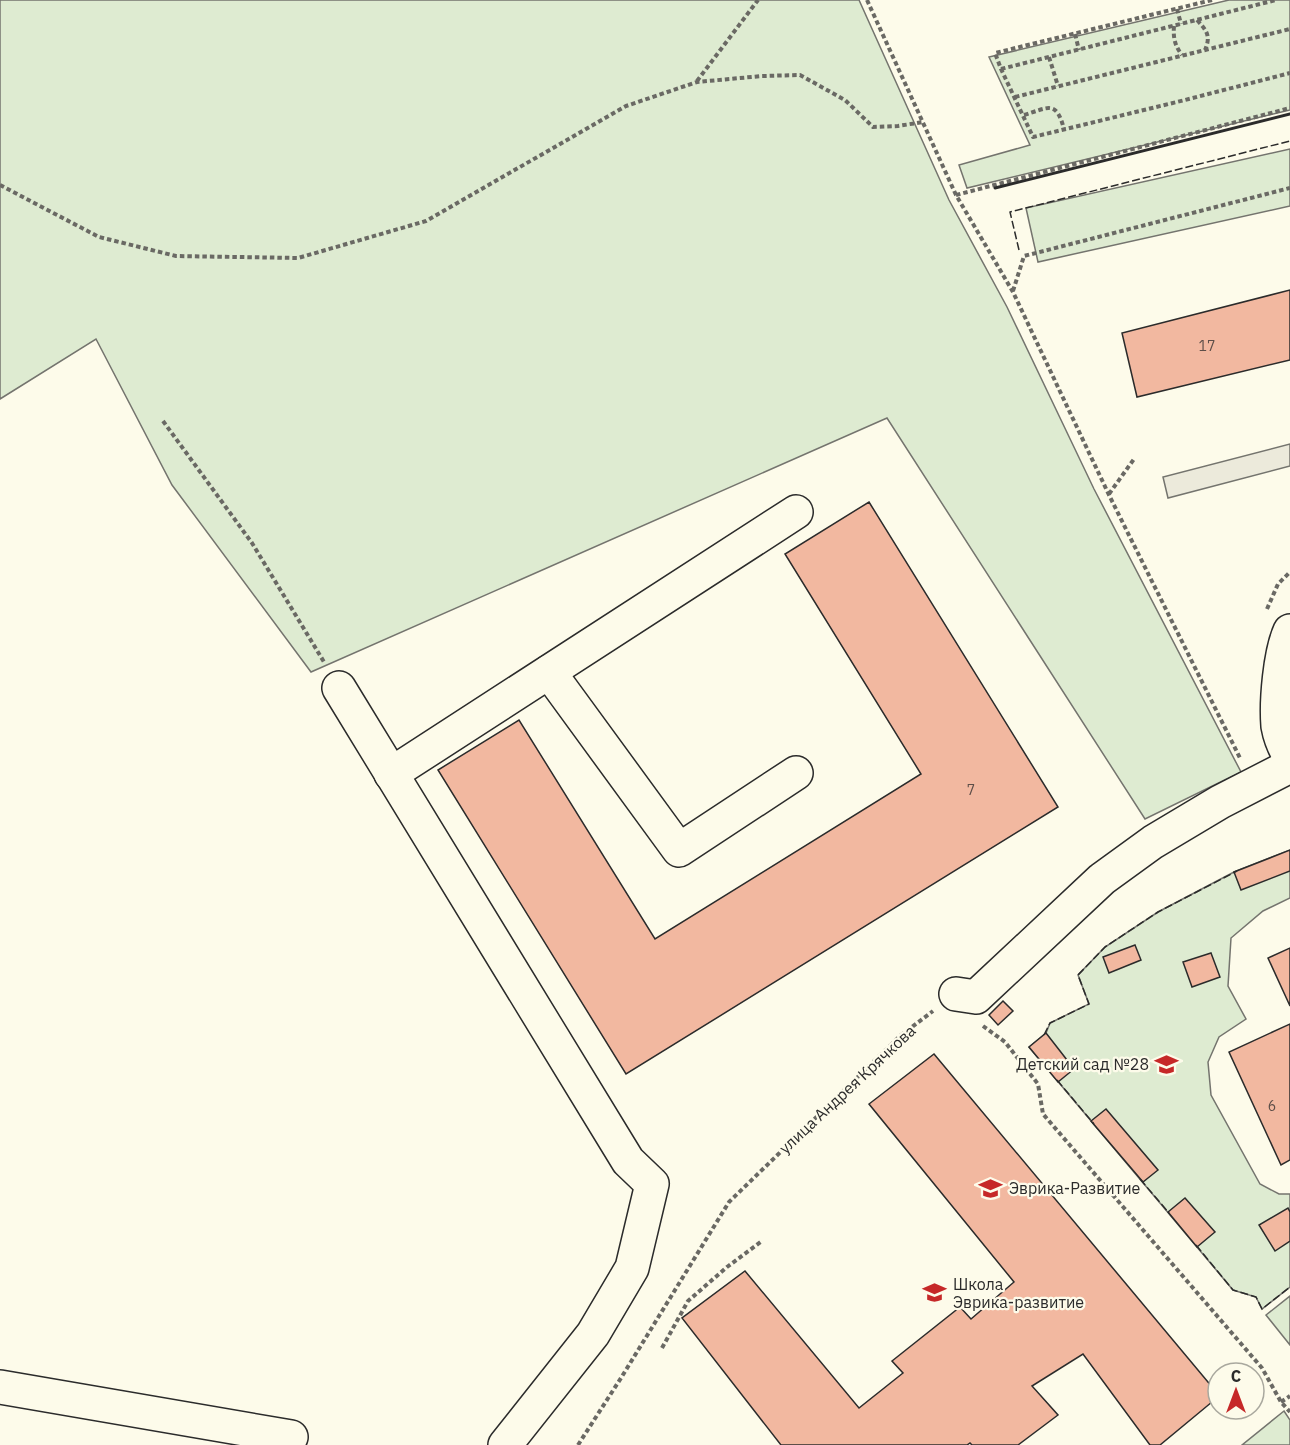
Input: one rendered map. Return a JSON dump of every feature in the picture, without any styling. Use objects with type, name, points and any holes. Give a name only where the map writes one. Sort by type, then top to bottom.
[{"type":"street","points":[[391,774],[796,512]]},
{"type":"street","points":[[1290,631],[1280,670],[1278,690],[1278,726],[1284,747],[1290,757]]},
{"type":"street","points":[[549,672],[679,850],[796,773]]},
{"type":"street","points":[[339,688],[628,1161],[652,1184],[632,1268],[593,1334],[504,1445]]},
{"type":"street","points":[[966,995],[1102,879],[1153,842],[1220,802],[1290,766]]},
{"type":"street","points":[[0,1387],[291,1437]]},
{"type":"path","points":[[697,82],[758,0]]},
{"type":"path","points":[[867,0],[956,195],[1013,292],[1109,495],[1241,760]]},
{"type":"path","points":[[1212,0],[995,53],[1033,137],[1290,73]]},
{"type":"path","points":[[1001,69],[1276,0]]},
{"type":"path","points":[[1177,9],[1181,24]]},
{"type":"path","points":[[1197,20],[1207,33],[1208,42],[1205,50]]},
{"type":"path","points":[[1174,26],[1175,41],[1182,56]]},
{"type":"path","points":[[1015,96],[1290,30]]},
{"type":"path","points":[[1075,34],[1079,50]]},
{"type":"path","points":[[1049,57],[1058,86]]},
{"type":"path","points":[[0,185],[99,237],[177,256],[297,258],[426,221],[626,106],[697,82],[800,75],[845,100],[873,127],[923,122]]},
{"type":"path","points":[[956,195],[1290,108]]},
{"type":"path","points":[[1024,115],[1043,109],[1056,109],[1064,129]]},
{"type":"path","points":[[1013,292],[1024,256],[1290,188]]},
{"type":"path","points":[[163,421],[252,543],[339,688]]},
{"type":"path","points":[[1109,495],[1134,459]]},
{"type":"path","points":[[966,995],[980,1024],[1005,1042],[1038,1084],[1043,1114],[1262,1368],[1281,1402],[1290,1412]]},
{"type":"path","name":"улица Андрея Крячкова","points":[[578,1445],[729,1202],[900,1036],[966,995]]},
{"type":"path","points":[[662,1348],[688,1301],[727,1267],[762,1241]]},
{"type":"path","points":[[1281,1402],[1290,1396]]},
{"type":"green space","points":[[0,0],[859,0],[949,200],[1007,307],[1094,489],[1241,772],[1145,819],[887,418],[311,672],[172,485],[96,339],[0,399]]},
{"type":"green space","points":[[1229,0],[1290,0],[1290,110],[967,188],[959,165],[1030,145],[989,57]]},
{"type":"green space","points":[[1290,149],[1290,206],[1038,262],[1026,208]]},
{"type":"green space","name":"Детский сад №28","points":[[1290,850],[1290,898],[1263,911],[1231,938],[1228,986],[1246,1019],[1219,1037],[1208,1062],[1211,1095],[1260,1184],[1279,1194],[1290,1194],[1290,1287],[1262,1309],[1256,1297],[1233,1290],[1029,1047],[1046,1033],[1050,1023],[1089,1004],[1078,975],[1105,947],[1158,912],[1234,872]]},
{"type":"green space","points":[[1290,1296],[1290,1345],[1266,1315]]},
{"type":"green space","points":[[1284,1411],[1290,1420],[1290,1445],[1242,1445]]},
{"type":"shaded area","points":[[1290,444],[1290,466],[1168,498],[1163,477]]},
{"type":"building","points":[[1290,290],[1290,360],[1137,397],[1122,333]]},
{"type":"building","points":[[869,502],[1058,807],[626,1074],[438,770],[519,720],[655,939],[921,774],[785,554]]},
{"type":"building","points":[[1290,850],[1290,871],[1241,890],[1234,872]]},
{"type":"building","points":[[1135,945],[1141,960],[1109,973],[1103,957]]},
{"type":"building","points":[[1290,948],[1290,1006],[1268,958]]},
{"type":"building","points":[[1211,953],[1220,977],[1192,987],[1183,962]]},
{"type":"building","points":[[1003,1001],[1013,1011],[998,1025],[989,1015]]},
{"type":"building","points":[[1290,1024],[1290,1160],[1281,1165],[1229,1052]]},
{"type":"building","points":[[1046,1033],[1074,1069],[1058,1082],[1029,1047]]},
{"type":"building","name":"Эврика-Развитие","points":[[934,1054],[1206,1380],[1206,1407],[1160,1445],[1150,1445],[1083,1354],[1032,1386],[1058,1415],[1018,1445],[972,1445],[970,1443],[967,1445],[781,1445],[682,1318],[745,1271],[859,1408],[903,1373],[892,1361],[960,1307],[971,1319],[1014,1282],[869,1104]]},
{"type":"building","points":[[1106,1109],[1158,1170],[1143,1182],[1091,1121]]},
{"type":"building","points":[[1185,1198],[1215,1232],[1197,1247],[1168,1212]]},
{"type":"building","points":[[1288,1208],[1290,1241],[1275,1251],[1259,1225]]},
{"type":"fence","points":[[1019,250],[1010,212],[1290,141]]},
{"type":"fence","points":[[1044,1035],[1050,1023],[1089,1004],[1078,975],[1105,947],[1158,912],[1237,871]]},
{"type":"fence","points":[[1057,1080],[1094,1124]]},
{"type":"fence","points":[[1140,1179],[1169,1213]]},
{"type":"fence","points":[[1196,1245],[1233,1290],[1256,1297],[1262,1309],[1290,1287]]},
{"type":"wall","points":[[995,188],[1290,114]]},
{"type":"place","name":"Детский сад №28","points":[[1167,1064]]},
{"type":"place","name":"Эврика-Развитие","points":[[991,1188]]},
{"type":"place","name":"Школа Эврика-развитие","points":[[935,1293]]}]
